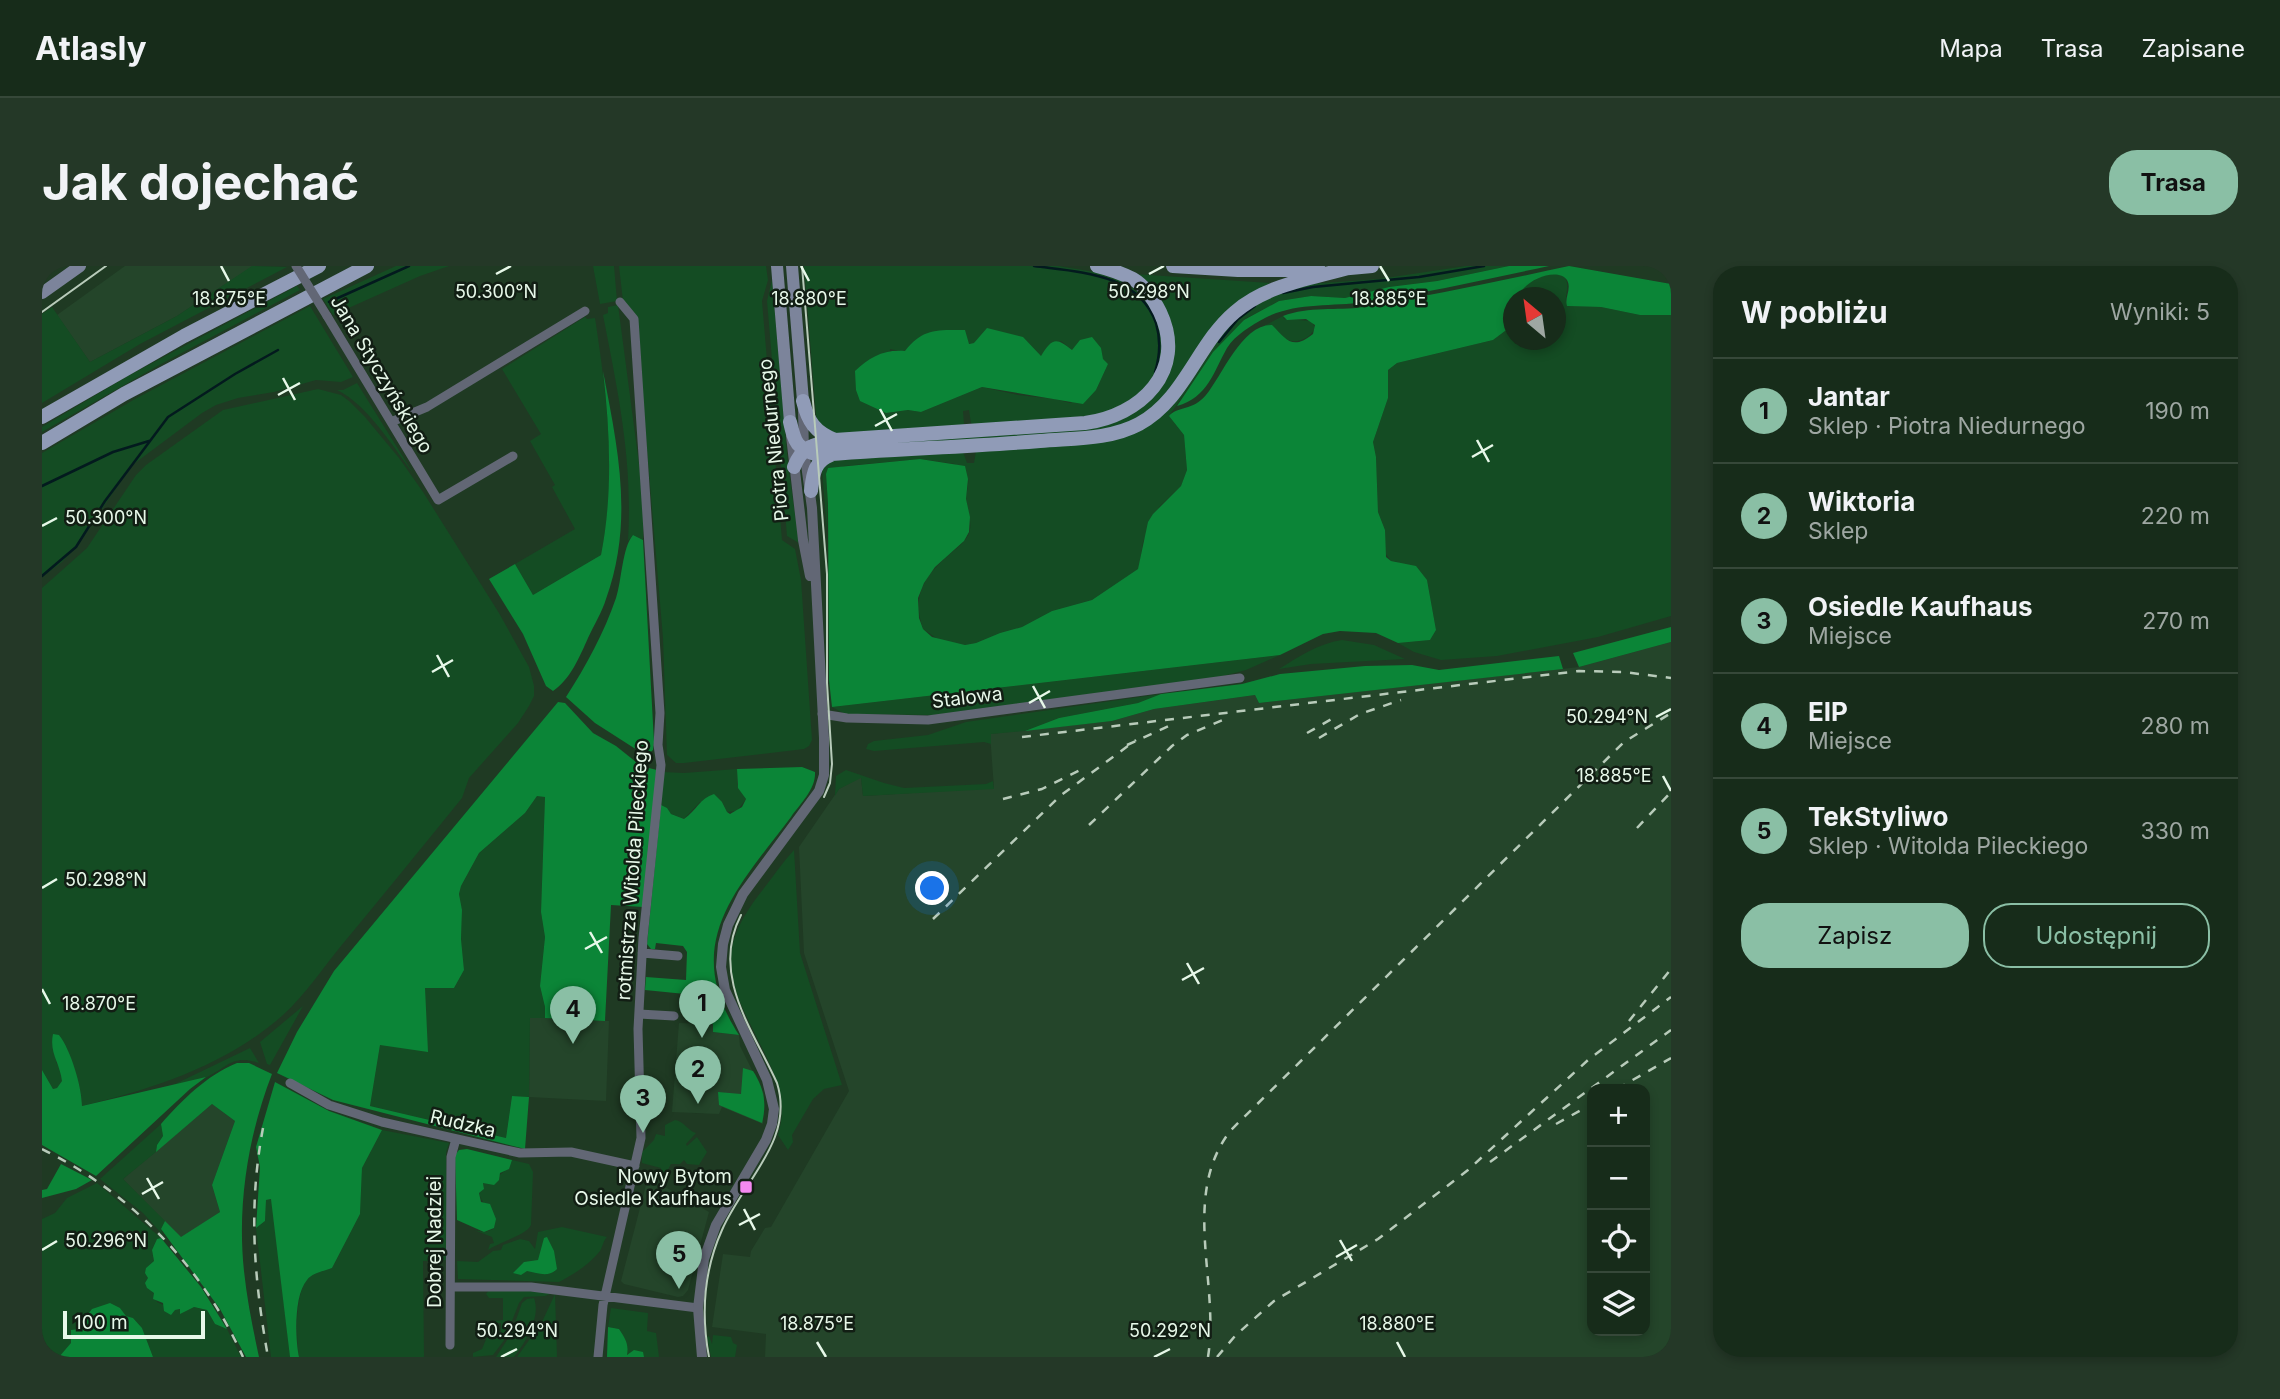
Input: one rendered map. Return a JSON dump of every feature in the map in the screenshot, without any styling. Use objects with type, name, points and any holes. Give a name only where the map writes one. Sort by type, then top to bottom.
[{"type":"main road","points":[[42,293],[80,266]]},
{"type":"main road","points":[[42,417],[184,335],[318,266]]},
{"type":"main road","points":[[42,443],[179,363],[367,266]]},
{"type":"main road","name":"Piotra Niedurnego","points":[[777,266],[790,422]]},
{"type":"main road","name":"Piotra Niedurnego","points":[[792,266],[803,401]]},
{"type":"main road","points":[[811,491],[813,473],[818,463],[835,447],[1085,423],[1114,417],[1138,405],[1155,386],[1164,367],[1167,344],[1165,325],[1156,304],[1135,281],[1116,271],[1097,266]]},
{"type":"main road","points":[[1173,266],[1282,271],[1372,266]]},
{"type":"main road","points":[[794,467],[799,455],[817,443],[835,447],[1090,437],[1123,431],[1140,423],[1165,404],[1209,341],[1233,313],[1246,303],[1279,287],[1348,268]]},
{"type":"main road","points":[[803,401],[812,426],[835,447]]},
{"type":"main road","points":[[790,422],[797,445],[804,450]]},
{"type":"street","name":"Jana Styczyńskiego","points":[[296,266],[438,500],[513,456]]},
{"type":"street","name":"rotmistrza Witolda Pileckiego","points":[[598,1357],[606,1295],[641,1134],[639,1014],[642,953],[661,765],[660,713],[634,319],[620,302]]},
{"type":"street","points":[[391,422],[445,398],[585,311]]},
{"type":"street","name":"Piotra Niedurnego","points":[[702,1357],[698,1308],[704,1259],[716,1225],[766,1140],[774,1117],[771,1090],[725,989],[721,967],[723,944],[728,925],[743,894],[818,791],[825,764],[811,491],[804,450],[803,401]]},
{"type":"street","name":"Piotra Niedurnego","points":[[790,422],[803,540],[816,610]]},
{"type":"street","name":"Stalowa","points":[[822,714],[847,718],[928,720],[1240,678]]},
{"type":"street","points":[[642,953],[678,956]]},
{"type":"street","points":[[639,1014],[674,1016]]},
{"type":"street","name":"Rudzka","points":[[290,1083],[329,1105],[382,1122],[520,1153],[570,1152],[635,1166]]},
{"type":"street","name":"Dobrej Nadziei","points":[[450,1345],[452,1157],[456,1139]]},
{"type":"street","points":[[451,1287],[549,1288],[698,1308]]},
{"type":"shaded area","points":[[125,266],[253,266],[177,316],[90,362],[57,315]]},
{"type":"shaded area","points":[[252,266],[287,267],[140,344],[42,403],[42,314],[52,307],[90,362],[177,316]]},
{"type":"shaded area","points":[[396,266],[449,266],[333,315],[323,299]]},
{"type":"shaded area","points":[[593,266],[614,266],[617,301],[600,304]]},
{"type":"shaded area","points":[[619,266],[766,266],[768,280],[762,301],[782,540],[795,549],[801,580],[812,740],[804,749],[684,763],[676,763],[667,755],[663,638],[636,319],[623,301]]},
{"type":"shaded area","points":[[804,266],[1058,266],[1095,272],[1126,283],[1147,299],[1162,334],[1162,359],[1148,389],[1104,415],[975,426],[971,423],[969,410],[963,411],[964,424],[960,427],[835,434],[817,426]],"holes":[[[1061,341],[1072,350],[1108,364],[1096,390],[1070,403],[982,387],[921,412],[908,410],[886,413],[890,349],[905,352],[974,343],[1041,356]]]},
{"type":"shaded area","points":[[1466,266],[1509,266],[1437,281],[1389,287],[1345,298],[1311,296],[1279,301],[1245,319],[1213,352],[1169,416],[1184,435],[1187,470],[1181,486],[1159,507],[1143,542],[1139,569],[1092,600],[1052,611],[1022,627],[965,645],[939,640],[923,629],[919,606],[923,587],[934,569],[964,542],[970,529],[966,500],[968,479],[955,464],[920,459],[844,466],[826,474],[827,531],[822,470],[827,461],[963,452],[967,463],[974,463],[976,451],[1134,432],[1219,334],[1262,298],[1308,284],[1379,279]]},
{"type":"shaded area","points":[[1557,273],[1563,276],[1567,283],[1566,301],[1566,287],[1523,287],[1539,277]]},
{"type":"shaded area","points":[[1134,274],[1270,283],[1254,292],[1150,412],[1109,430],[819,451],[819,446],[1137,410],[1172,343]]},
{"type":"shaded area","points":[[772,280],[788,464],[799,543],[787,536],[767,301]]},
{"type":"shaded area","points":[[297,286],[300,290],[161,364],[42,432],[42,427],[128,376]]},
{"type":"shaded area","points":[[1566,301],[1567,306],[1601,307],[1640,315],[1671,315],[1671,616],[1598,637],[1497,656],[1441,660],[1414,652],[1398,643],[1430,640],[1436,630],[1427,580],[1391,561],[1385,553],[1385,530],[1378,512],[1373,442],[1388,398],[1388,370],[1397,363],[1493,340],[1503,332],[1503,350],[1566,350]]},
{"type":"shaded area","points":[[618,305],[644,502],[643,540],[633,535],[628,541],[626,455],[619,399],[603,315],[608,313],[608,307]]},
{"type":"shaded area","points":[[310,306],[353,377],[341,382],[316,380],[274,392],[238,398],[202,413],[131,466],[79,543],[62,562],[42,577],[42,453],[135,399]]},
{"type":"shaded area","points":[[1283,316],[1284,319],[1312,321],[1315,328],[1302,340],[1291,341],[1278,331],[1264,326]]},
{"type":"shaded area","points":[[585,317],[595,318],[608,436],[608,496],[601,555],[533,595],[515,564],[575,529],[552,487],[555,485],[530,441],[541,434],[502,369]]},
{"type":"shaded area","points":[[357,383],[413,473],[359,405],[337,390]]},
{"type":"shaded area","points":[[318,389],[341,395],[349,401],[399,458],[423,492],[499,613],[529,667],[534,696],[518,723],[469,778],[462,798],[283,1015],[238,1048],[188,1073],[135,1092],[82,1106],[69,1056],[59,1035],[56,1062],[63,1081],[53,1089],[42,1070],[42,588],[87,548],[136,475],[146,465],[223,410]]},
{"type":"shaded area","points":[[1342,640],[1374,645],[1405,659],[1311,664],[1279,669],[1317,648]]},
{"type":"shaded area","points":[[1671,642],[1671,1357],[765,1357],[766,1334],[712,1327],[723,1254],[750,1257],[765,1228],[771,1227],[849,1091],[804,953],[799,847],[839,789],[861,777],[863,796],[994,788],[990,734],[1112,721],[1154,709],[1255,695],[1259,703],[1579,667]]},
{"type":"shaded area","points":[[1280,655],[1246,670],[1219,677],[934,715],[845,714],[832,707]]},
{"type":"shaded area","points":[[1161,694],[1138,703],[1059,718],[1025,731],[991,734],[991,744],[984,742],[874,751],[866,749],[868,744],[874,741],[928,735],[966,722]]},
{"type":"shaded area","points":[[737,769],[737,784],[746,799],[737,811],[727,812],[722,802],[700,802],[684,819],[671,814],[661,805],[663,772]]},
{"type":"shaded area","points":[[846,770],[904,788],[986,784],[993,781],[994,789],[863,796],[861,778],[839,789],[835,796],[836,776]]},
{"type":"shaded area","points":[[537,796],[545,796],[541,912],[545,937],[540,986],[545,1018],[530,1018],[529,1097],[512,1096],[506,1138],[370,1106],[380,1045],[425,988],[454,988],[464,970],[459,894],[461,886],[479,853],[525,813]]},
{"type":"shaded area","points":[[794,850],[800,953],[842,1085],[824,1089],[813,1099],[792,1135],[793,1142],[788,1150],[778,1135],[782,1105],[778,1086],[737,993],[731,956],[735,937],[745,916]]},
{"type":"shaded area","points":[[303,1006],[270,1065],[267,1064],[260,1042]]},
{"type":"shaded area","points":[[530,1017],[609,1021],[606,1101],[529,1097]]},
{"type":"shaded area","points":[[679,1023],[713,1024],[713,1032],[739,1035],[740,1046],[764,1094],[763,1124],[722,1107],[719,1114],[672,1112]]},
{"type":"shaded area","points":[[250,1048],[259,1063],[236,1061],[203,1079],[173,1085]]},
{"type":"shaded area","points":[[212,1104],[235,1121],[212,1185],[220,1212],[181,1238],[123,1179]]},
{"type":"shaded area","points":[[675,1120],[696,1133],[687,1146],[697,1137],[707,1152],[699,1165],[687,1164],[684,1160],[680,1164],[671,1164],[663,1179],[659,1177],[661,1168],[642,1163],[642,1152],[654,1140],[656,1134],[665,1136],[665,1125]]},
{"type":"shaded area","points":[[161,1124],[163,1136],[156,1152],[123,1179],[165,1221],[161,1229],[163,1235],[143,1213],[100,1179]]},
{"type":"shaded area","points":[[382,1130],[449,1143],[446,1152],[448,1260],[423,1261],[424,1357],[299,1357],[297,1326],[302,1290],[311,1276],[332,1268],[360,1214],[362,1168]]},
{"type":"shaded area","points":[[512,1160],[529,1164],[533,1172],[531,1225],[524,1232],[488,1250],[490,1244],[494,1243],[492,1237],[474,1230],[484,1232],[494,1228],[492,1213],[479,1193],[484,1189],[483,1183],[500,1175]]},
{"type":"shaded area","points":[[97,1183],[161,1238],[157,1239],[152,1250],[154,1261],[146,1268],[147,1288],[154,1293],[157,1302],[175,1310],[194,1307],[207,1310],[215,1324],[227,1329],[241,1357],[153,1357],[142,1328],[120,1308],[90,1328],[59,1357],[52,1357],[42,1336],[42,1219],[55,1213],[67,1198]]},
{"type":"shaded area","points":[[646,1185],[665,1187],[709,1212],[688,1290],[683,1296],[624,1284],[621,1281]]},
{"type":"shaded area","points":[[272,1199],[290,1357],[271,1357],[256,1228],[265,1221],[266,1200]]},
{"type":"shaded area","points":[[562,1227],[607,1237],[591,1261],[559,1282],[458,1279],[457,1261],[478,1262],[493,1251],[501,1250],[503,1245],[520,1239],[529,1241],[535,1249],[538,1232]]},
{"type":"shaded area","points":[[489,1290],[552,1293],[524,1297],[505,1339],[493,1355],[473,1357],[473,1353],[482,1349],[487,1337],[501,1338],[501,1323],[494,1321],[503,1320],[503,1298],[489,1298],[486,1294]]},
{"type":"shaded area","points":[[555,1294],[557,1357],[517,1357],[542,1322]]},
{"type":"shaded area","points":[[534,1298],[536,1313],[523,1344],[514,1357],[496,1357],[511,1334],[522,1303]]},
{"type":"shaded area","points":[[611,1308],[648,1313],[647,1331],[656,1333],[659,1357],[644,1357],[642,1352],[626,1355],[619,1329],[608,1327]]},
{"type":"shaded area","points":[[713,1335],[731,1337],[737,1345],[735,1357],[711,1357],[707,1337],[709,1336],[712,1344]]},
{"type":"green space","points":[[1509,266],[1549,266],[1410,294],[1289,309],[1265,318],[1234,339],[1208,383],[1196,397],[1177,406],[1213,352],[1244,320],[1279,301],[1311,296],[1345,298],[1389,287],[1437,281]]},
{"type":"green space","points":[[1569,266],[1671,284],[1671,315],[1640,315],[1601,307],[1567,306],[1567,280],[1556,274],[1548,275],[1525,287],[1503,287],[1503,332],[1493,340],[1397,363],[1388,370],[1388,398],[1373,442],[1378,512],[1385,530],[1386,557],[1391,561],[1416,566],[1427,580],[1436,630],[1430,640],[1398,643],[1376,633],[1340,631],[1323,634],[1280,655],[832,707],[829,680],[828,468],[920,459],[965,466],[968,479],[966,499],[970,517],[969,532],[964,541],[935,567],[924,583],[918,598],[919,618],[923,629],[932,637],[965,645],[976,643],[1022,627],[1052,611],[1092,600],[1138,569],[1148,522],[1181,486],[1187,470],[1184,435],[1169,416],[1191,406],[1206,395],[1234,352],[1251,333],[1272,325],[1290,341],[1300,342],[1313,334],[1315,325],[1306,319],[1287,320],[1283,316],[1303,311],[1363,307]]},
{"type":"green space","points":[[987,328],[1023,337],[1041,356],[1055,341],[1072,350],[1080,340],[1092,337],[1101,348],[1103,359],[1108,364],[1096,390],[1083,404],[982,387],[921,412],[908,410],[886,413],[860,401],[856,390],[855,371],[872,358],[890,351],[905,351],[918,338],[931,332],[965,330],[969,344],[974,343]]},
{"type":"green space","points":[[603,371],[621,485],[615,570],[602,609],[574,667],[565,681],[553,691],[546,686],[523,634],[489,579],[515,564],[533,595],[601,555],[609,463]]},
{"type":"green space","points":[[633,535],[643,540],[654,742],[653,750],[648,754],[595,723],[566,697],[606,624]]},
{"type":"green space","points":[[1671,627],[1671,642],[1579,667],[1573,653]]},
{"type":"green space","points":[[1559,656],[1563,669],[1259,703],[1255,695],[1154,709],[1112,721],[1025,731],[1059,718],[1138,703],[1161,694],[1242,684],[1280,674],[1365,666],[1412,665],[1439,670]]},
{"type":"green space","points":[[558,702],[565,703],[593,733],[616,746],[641,766],[657,770],[643,907],[611,905],[605,1021],[545,1018],[540,986],[545,937],[541,912],[545,797],[537,796],[525,813],[479,853],[461,886],[459,894],[464,970],[454,988],[425,988],[428,1052],[380,1045],[370,1106],[506,1138],[512,1096],[529,1097],[525,1149],[333,1100],[277,1073],[297,1032],[334,971]]},
{"type":"green space","points":[[802,767],[815,772],[810,790],[751,869],[722,919],[715,945],[714,973],[722,1002],[739,1035],[713,1032],[713,1024],[693,1023],[684,1007],[685,994],[645,990],[646,977],[686,980],[687,952],[683,946],[656,943],[655,949],[651,949],[647,944],[661,805],[671,814],[684,819],[705,798],[714,794],[730,814],[742,807],[746,799],[738,788],[737,769]]},
{"type":"green space","points":[[53,1034],[59,1035],[72,1059],[82,1106],[206,1077],[96,1176],[42,1145],[42,1070],[53,1089],[62,1081],[52,1047]]},
{"type":"green space","points":[[237,1063],[249,1063],[272,1074],[251,1146],[243,1196],[242,1246],[245,1282],[259,1357],[246,1357],[220,1309],[161,1229],[165,1221],[181,1237],[220,1212],[212,1185],[235,1121],[212,1104],[156,1152],[163,1136],[161,1124],[169,1115],[205,1081]]},
{"type":"green space","points":[[743,1068],[753,1071],[760,1083],[764,1102],[762,1123],[719,1105],[718,1092],[741,1094]]},
{"type":"green space","points":[[275,1082],[329,1111],[382,1130],[362,1168],[360,1214],[332,1268],[318,1272],[307,1280],[303,1287],[297,1317],[299,1357],[290,1357],[271,1199],[266,1200],[265,1221],[256,1228],[260,1167],[256,1147]]},
{"type":"green space","points":[[467,1149],[512,1160],[509,1169],[500,1173],[499,1180],[494,1185],[483,1183],[484,1189],[479,1193],[481,1202],[490,1204],[496,1219],[494,1228],[484,1232],[457,1220],[455,1155],[459,1150]]},
{"type":"green space","points":[[61,1164],[92,1180],[76,1189],[42,1198],[42,1190],[47,1189]]},
{"type":"green space","points":[[547,1237],[554,1251],[557,1269],[546,1274],[527,1271],[521,1275],[513,1273],[524,1262],[538,1260],[544,1238]]},
{"type":"green space","points":[[161,1238],[201,1287],[227,1329],[215,1324],[207,1310],[194,1307],[180,1314],[180,1309],[175,1310],[171,1315],[164,1311],[163,1303],[153,1299],[154,1293],[145,1283],[148,1278],[145,1273],[146,1268],[154,1261],[152,1250],[157,1239]]},
{"type":"green space","points":[[110,1303],[120,1308],[126,1316],[133,1318],[142,1328],[153,1357],[59,1357],[71,1343],[71,1330],[89,1328],[85,1318],[92,1309]]},
{"type":"green space","points":[[608,1327],[619,1329],[626,1341],[627,1355],[634,1350],[643,1352],[644,1357],[607,1357]]},
{"type":"waterway","points":[[329,302],[409,266]]},
{"type":"waterway","points":[[1034,266],[1087,273],[1122,285],[1136,294],[1148,306],[1158,329],[1159,348],[1155,372]]},
{"type":"waterway","points":[[1283,293],[1313,287],[1419,277],[1484,266]]},
{"type":"waterway","points":[[1219,342],[1238,319],[1255,306]]},
{"type":"waterway","points":[[42,576],[76,547],[105,501],[168,417],[278,350]]},
{"type":"waterway","points":[[42,486],[113,452],[149,441]]},
{"type":"tram line","points":[[42,312],[106,266]]},
{"type":"tram line","points":[[802,266],[827,574],[827,683],[832,764],[830,783],[824,797]]},
{"type":"tram line","points":[[709,1357],[705,1308],[711,1261],[731,1212],[773,1142],[781,1104],[777,1083],[738,1002],[732,981],[730,959],[733,937],[741,915]]},
{"type":"railway","points":[[1022,737],[1579,671],[1624,672],[1671,678]]},
{"type":"railway","points":[[1319,738],[1360,714],[1401,700]]},
{"type":"railway","points":[[1208,1357],[1210,1329],[1204,1211],[1208,1182],[1216,1155],[1231,1130],[1624,742],[1671,713]]},
{"type":"railway","points":[[1307,733],[1337,716]]},
{"type":"railway","points":[[1089,825],[1172,746],[1187,735],[1225,719]]},
{"type":"railway","points":[[1127,745],[1171,725]]},
{"type":"railway","points":[[933,919],[1060,796],[1136,740]]},
{"type":"railway","points":[[1003,799],[1042,789],[1084,768]]},
{"type":"railway","points":[[1637,828],[1671,792]]},
{"type":"railway","points":[[1629,1021],[1671,969]]},
{"type":"railway","points":[[1217,1357],[1235,1336],[1274,1301],[1378,1239],[1468,1170],[1588,1060],[1671,997]]},
{"type":"railway","points":[[1490,1162],[1671,1030]]},
{"type":"railway","points":[[1626,1084],[1671,1058]]},
{"type":"railway","points":[[1556,1124],[1587,1107]]},
{"type":"railway","points":[[263,1128],[254,1215],[256,1271],[268,1357]]},
{"type":"railway","points":[[42,1149],[105,1187],[160,1235],[207,1292],[243,1357]]},
{"type":"place","name":"Jantar","points":[[702,1038]]},
{"type":"place","name":"EIP","points":[[573,1044]]},
{"type":"place","name":"Wiktoria","points":[[698,1104]]},
{"type":"place","name":"Osiedle Kaufhaus","points":[[643,1133]]},
{"type":"place","name":"Nowy Bytom Osiedle Kaufhaus","points":[[746,1187]]},
{"type":"place","name":"TekStyliwo","points":[[679,1289]]}]
